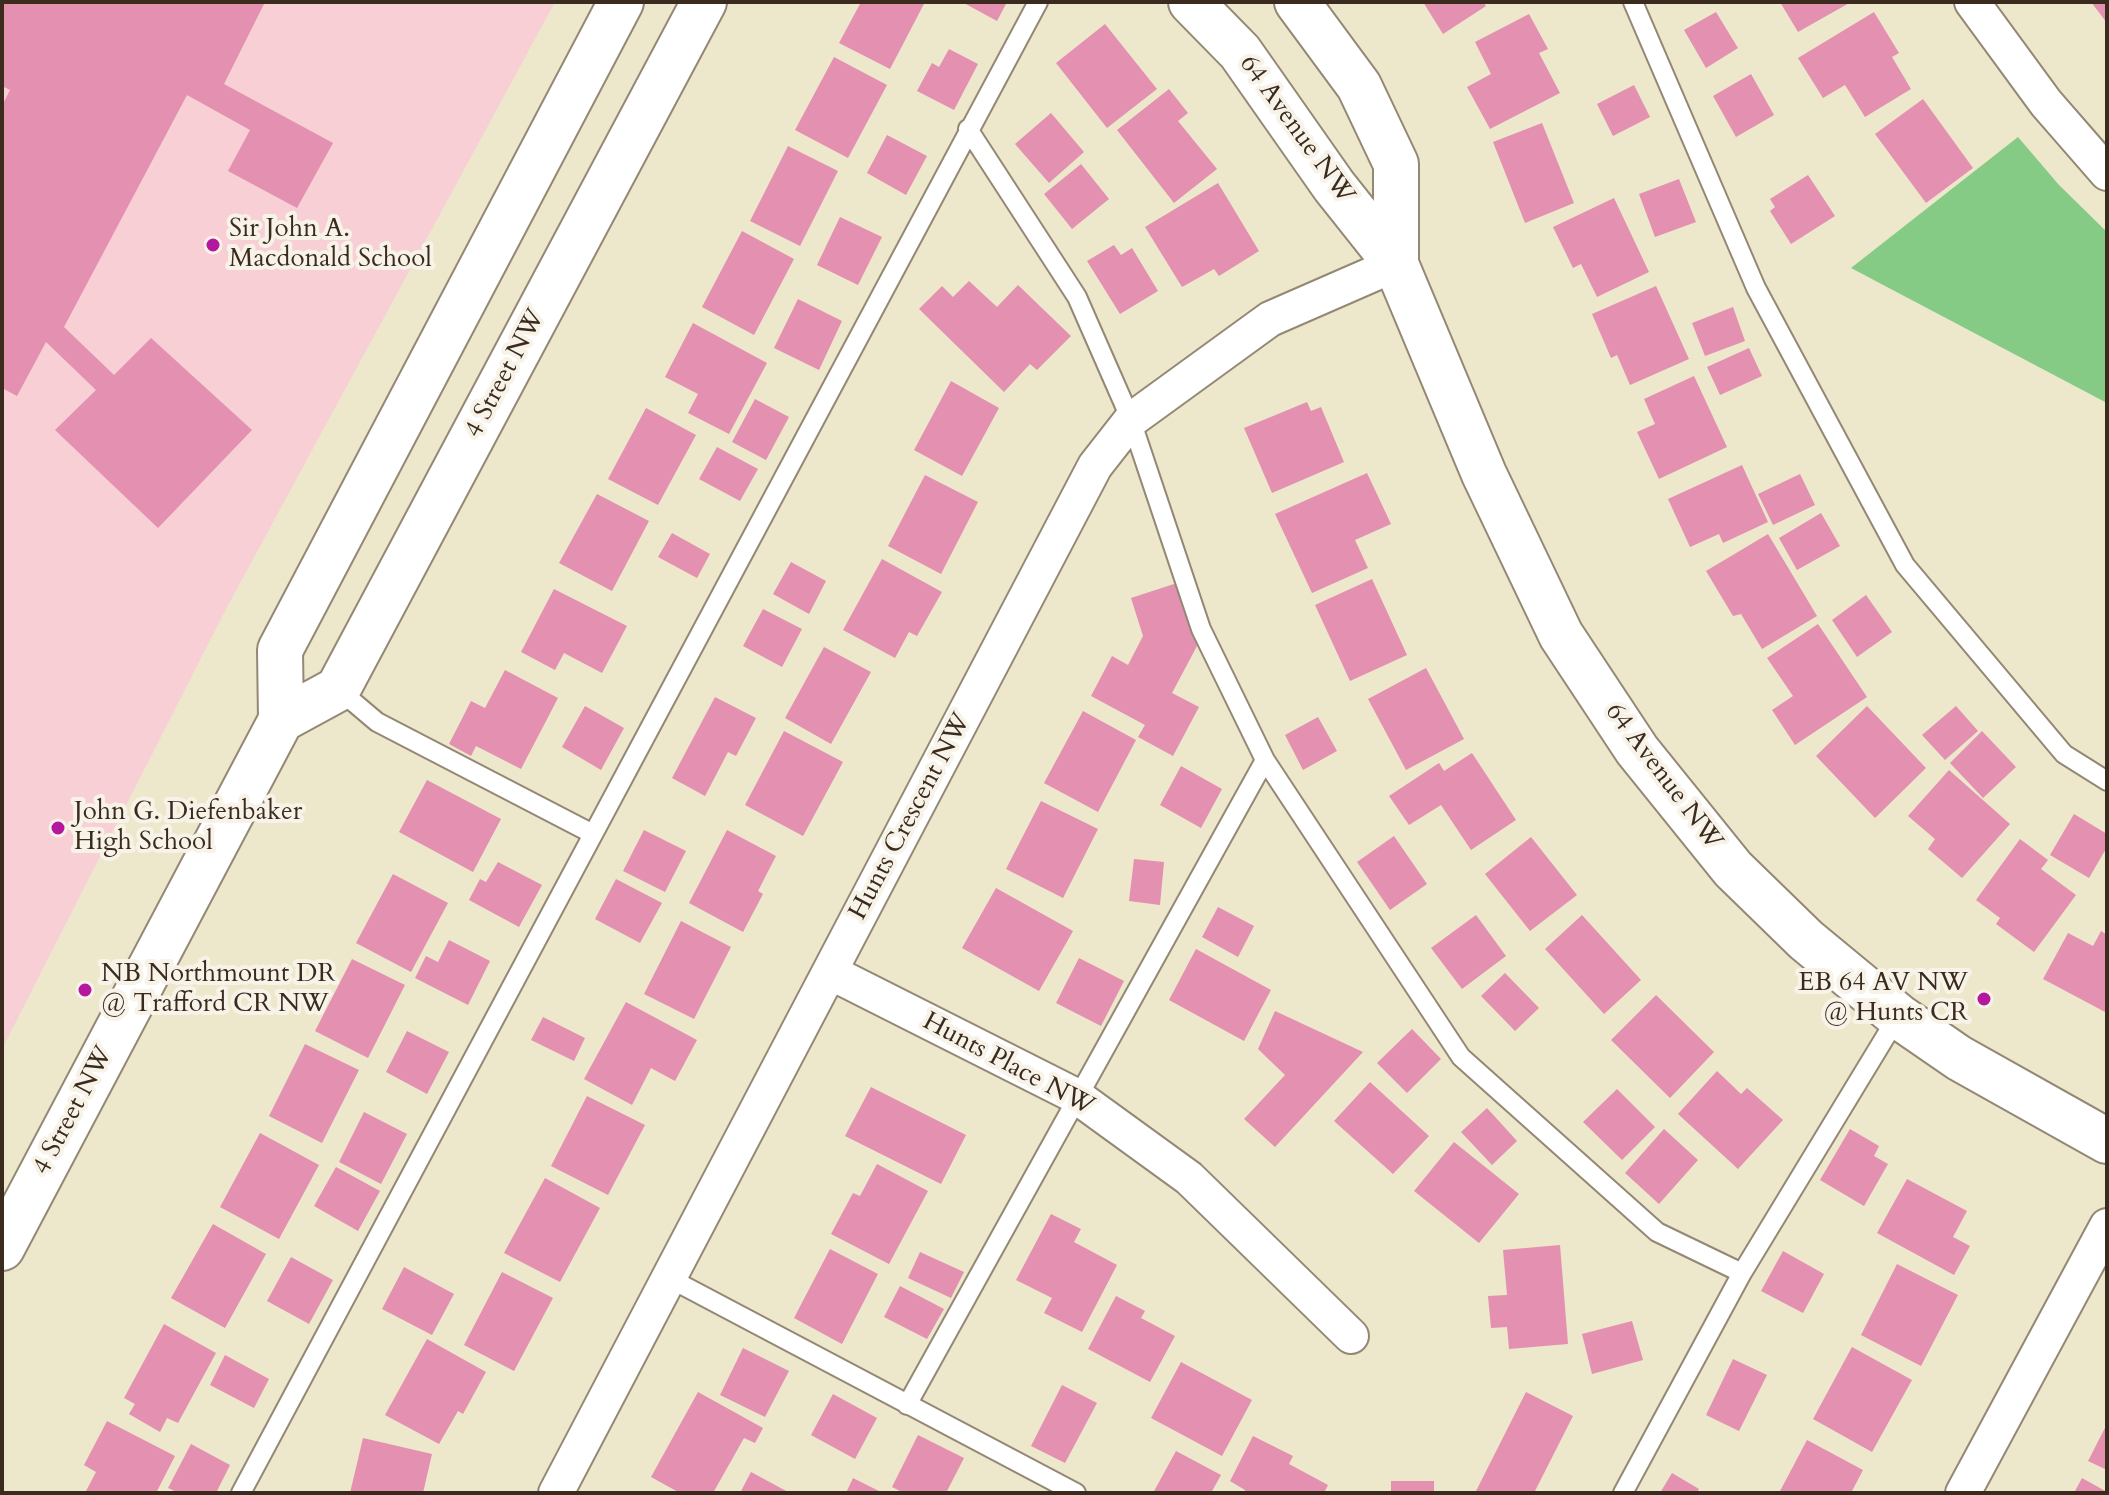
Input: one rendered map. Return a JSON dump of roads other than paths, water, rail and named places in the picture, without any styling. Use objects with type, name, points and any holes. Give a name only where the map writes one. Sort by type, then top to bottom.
[{"type":"main road","name":"4 Street NW","points":[[2,1248],[281,720],[280,650],[621,2]]},
{"type":"main road","name":"4 Street NW","points":[[338,689],[704,2]]},
{"type":"main road","name":"64 Avenue NW","points":[[1191,2],[1240,52],[1334,186],[1396,264],[1484,474],[1561,635],[1637,750],[1733,869],[1806,940],[1898,1016],[1959,1058],[2107,1141]]},
{"type":"main road","name":"64 Avenue NW","points":[[1297,2],[1359,86],[1396,164],[1396,264]]},
{"type":"main road","points":[[281,720],[338,689]]},
{"type":"street","points":[[1972,2],[2046,103],[2107,173]]},
{"type":"street","name":"Hunts Crescent NW","points":[[556,1493],[1095,466],[1131,420],[1270,319],[1396,264]]},
{"type":"street","name":"Hunts Place NW","points":[[830,972],[1076,1096],[1189,1178],[1351,1336]]},
{"type":"street","points":[[1963,1493],[2107,1226]]},
{"type":"lane","points":[[241,1493],[1038,2]]},
{"type":"lane","points":[[1633,2],[1756,288],[1905,565],[2064,754],[2107,781]]},
{"type":"lane","points":[[968,129],[1077,297],[1131,420],[1201,629],[1265,760],[1461,1057],[1657,1232],[1742,1273]]},
{"type":"lane","points":[[338,689],[377,722],[593,834]]},
{"type":"lane","points":[[907,1405],[1265,760]]},
{"type":"lane","points":[[1623,1493],[1742,1273],[1898,1016]]},
{"type":"lane","points":[[669,1278],[1076,1493]]},
{"type":"place","name":"Sir John A. Macdonald School","points":[[213,245]]},
{"type":"place","name":"John G. Diefenbaker High School","points":[[58,828]]},
{"type":"place","name":"NB Northmount DR @ Trafford CR NW","points":[[85,990]]},
{"type":"place","name":"EB 64 AV NW @ Hunts CR","points":[[1984,999]]}]
